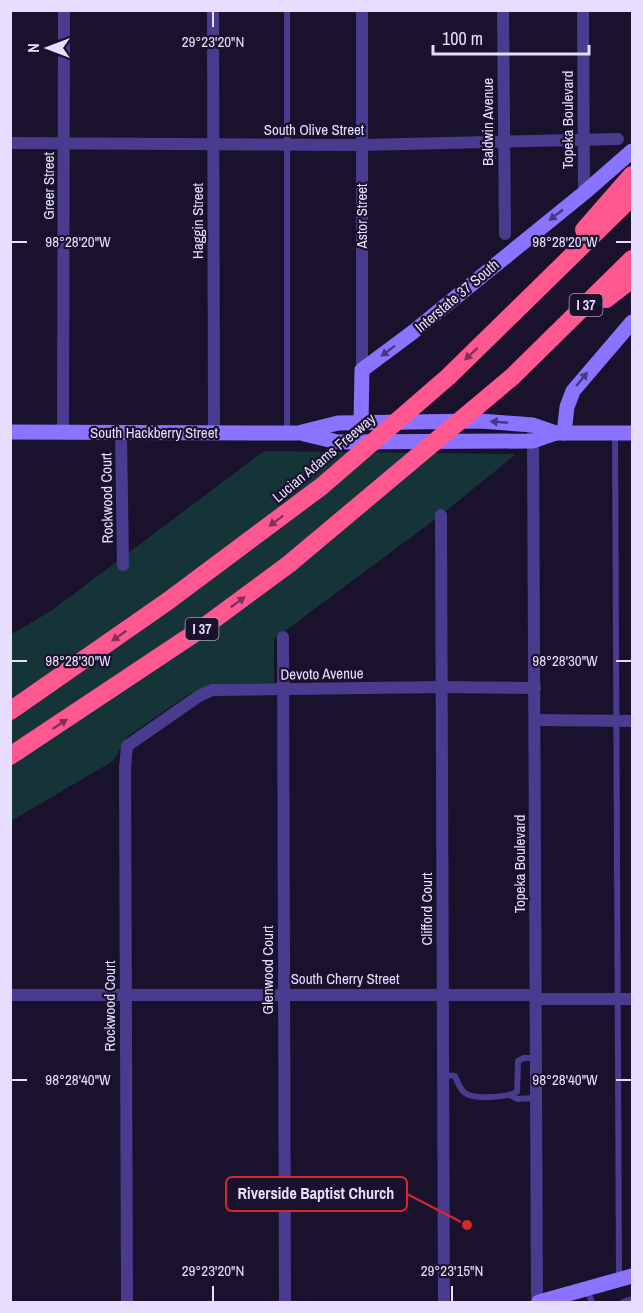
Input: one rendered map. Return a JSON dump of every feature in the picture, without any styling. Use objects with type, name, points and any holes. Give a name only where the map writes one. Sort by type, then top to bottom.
[{"type":"highway","points":[[495,332],[633,175]]},
{"type":"highway","name":"Lucian Adams Freeway","points":[[10,711],[168,601],[322,486],[448,377],[633,198]]},
{"type":"highway","name":"I 37","points":[[10,756],[210,622],[289,564],[512,377],[633,259]]},
{"type":"highway","points":[[538,351],[633,279]]},
{"type":"main road","name":"Interstate 37 South","points":[[362,370],[413,332],[633,151]]},
{"type":"main road","points":[[560,433],[573,390],[633,322]]},
{"type":"main road","name":"Astor Street","points":[[361,422],[362,370]]},
{"type":"main road","name":"South Hackberry Street","points":[[292,433],[338,423],[480,421],[533,433]]},
{"type":"main road","name":"South Hackberry Street","points":[[10,432],[292,433],[338,442],[533,433],[633,434]]},
{"type":"main road","points":[[538,1302],[589,1296],[626,1278]]},
{"type":"street","name":"Greer Street","points":[[63,433],[64,10]]},
{"type":"street","name":"Haggin Street","points":[[213,10],[214,432]]},
{"type":"street","name":"Astor Street","points":[[362,10],[362,370]]},
{"type":"street","name":"Baldwin Avenue","points":[[503,10],[505,234]]},
{"type":"street","name":"Topeka Boulevard","points":[[583,10],[584,193]]},
{"type":"street","name":"South Olive Street","points":[[10,143],[362,145],[618,139]]},
{"type":"street","name":"Rockwood Court","points":[[121,432],[123,565]]},
{"type":"street","name":"Topeka Boulevard","points":[[533,433],[538,1302]]},
{"type":"street","name":"Clifford Court","points":[[441,515],[444,1302]]},
{"type":"street","name":"Glenwood Court","points":[[283,637],[285,1302]]},
{"type":"street","name":"Devoto Avenue","points":[[127,746],[199,696],[212,690],[535,688]]},
{"type":"street","points":[[535,720],[633,721]]},
{"type":"street","name":"Rockwood Court","points":[[127,746],[125,768],[127,1302]]},
{"type":"street","name":"South Cherry Street","points":[[10,995],[442,995],[633,999]]},
{"type":"lane","points":[[287,10],[292,433]]},
{"type":"lane","points":[[615,433],[617,999],[626,1278]]},
{"type":"lane","points":[[443,1076],[455,1076],[463,1092],[474,1097],[510,1095],[517,1092],[518,1061],[524,1058],[536,1058]]},
{"type":"lane","points":[[510,1095],[517,1099],[536,1098]]},
{"type":"lane","points":[[623,1302],[633,1299]]},
{"type":"green space","points":[[264,451],[516,454],[441,515],[274,639],[274,683],[210,684],[186,696],[127,737],[113,761],[11,821],[10,635],[51,611]]},
{"type":"place","name":"Riverside Baptist Church","points":[[467,1225]]}]
